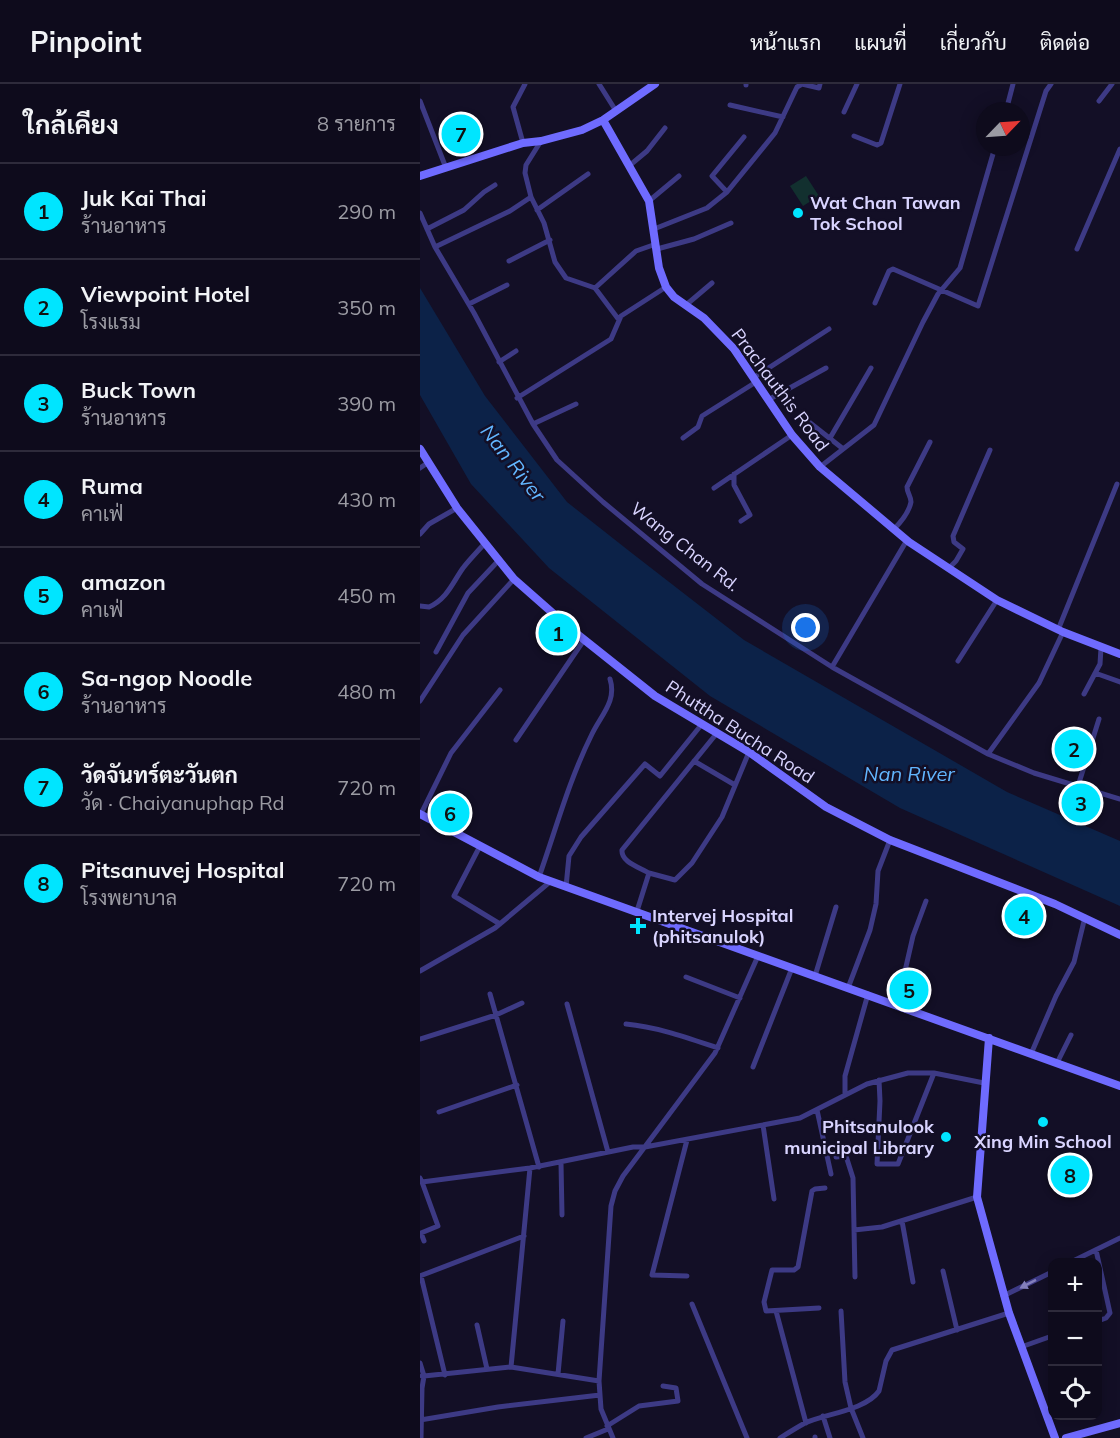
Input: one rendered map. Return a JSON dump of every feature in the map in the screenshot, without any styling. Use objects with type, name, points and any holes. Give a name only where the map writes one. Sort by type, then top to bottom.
[{"type":"street","points":[[523,143],[513,107],[525,84]]},
{"type":"street","points":[[599,84],[616,111]]},
{"type":"street","points":[[420,176],[523,143],[541,141],[582,130],[603,120],[655,84]]},
{"type":"street","points":[[654,229],[708,208],[727,192],[775,133],[797,87],[802,84],[819,88],[820,84]]},
{"type":"street","points":[[844,112],[857,84]]},
{"type":"street","points":[[854,136],[878,145],[880,143],[900,84]]},
{"type":"street","points":[[1008,102],[1013,84]]},
{"type":"street","points":[[875,303],[892,269],[978,306],[1046,91],[1051,84]]},
{"type":"street","points":[[1099,101],[1112,84]]},
{"type":"street","points":[[420,101],[446,168]]},
{"type":"street","points":[[730,105],[783,117]]},
{"type":"street","points":[[517,398],[611,339],[619,320],[627,311],[666,286],[659,268],[649,201],[603,120]]},
{"type":"street","points":[[629,166],[647,151],[665,128]]},
{"type":"street","points":[[727,192],[712,176],[744,136]]},
{"type":"street","points":[[541,141],[526,165],[525,173],[531,197],[550,240],[555,262],[566,278],[595,288],[619,320]]},
{"type":"street","points":[[1077,249],[1120,149]]},
{"type":"street","points":[[820,467],[874,425],[923,322],[941,290],[960,268],[992,156]]},
{"type":"street","points":[[537,210],[588,174]]},
{"type":"street","points":[[649,201],[679,176]]},
{"type":"street","points":[[427,229],[464,210],[495,185]]},
{"type":"street","points":[[435,248],[510,211],[531,197]]},
{"type":"street","name":"Wang Chan Rd.","points":[[420,213],[435,248],[469,304],[517,398],[533,424],[557,460],[603,502],[702,584],[832,667],[988,754],[1034,773],[1120,799]]},
{"type":"street","points":[[595,288],[636,251],[694,239],[731,223]]},
{"type":"street","points":[[509,261],[550,240]]},
{"type":"street","points":[[686,305],[712,283]]},
{"type":"street","points":[[469,304],[507,285]]},
{"type":"street","name":"Prachauthis Road","points":[[666,286],[674,297],[704,318],[734,349],[792,435],[820,467],[894,530],[997,600],[1060,631],[1120,654]]},
{"type":"street","points":[[683,438],[698,427],[702,416],[829,329]]},
{"type":"street","points":[[499,362],[516,351]]},
{"type":"street","points":[[768,400],[826,368]]},
{"type":"street","points":[[830,438],[871,368]]},
{"type":"street","points":[[533,424],[576,404]]},
{"type":"street","points":[[809,422],[842,448]]},
{"type":"street","points":[[714,488],[792,435]]},
{"type":"street","points":[[894,530],[910,504],[911,499],[907,487],[930,442]]},
{"type":"street","name":"Phuttha Bucha Road","points":[[420,449],[457,508],[514,579],[584,640],[655,696],[749,752],[826,807],[890,840],[1085,917],[1120,935]]},
{"type":"street","points":[[949,568],[963,549],[954,542],[953,536],[990,450]]},
{"type":"street","points":[[420,468],[429,462]]},
{"type":"street","points":[[734,474],[734,485],[750,515],[741,521]]},
{"type":"street","points":[[988,754],[1039,683],[1117,484]]},
{"type":"street","points":[[420,534],[429,524],[457,508]]},
{"type":"street","points":[[832,667],[907,540]]},
{"type":"street","points":[[420,606],[429,607],[446,595],[462,570],[485,543]]},
{"type":"street","points":[[436,652],[468,593],[499,560]]},
{"type":"street","points":[[420,701],[463,635],[514,579]]},
{"type":"street","points":[[958,661],[997,600]]},
{"type":"street","points":[[516,741],[584,640]]},
{"type":"street","points":[[1084,694],[1100,664],[1101,648]]},
{"type":"street","points":[[1095,673],[1120,682]]},
{"type":"street","points":[[539,877],[570,783],[592,734],[610,704],[612,693],[610,679]]},
{"type":"street","points":[[500,690],[451,753],[421,814],[539,877],[1120,1086]]},
{"type":"street","points":[[1078,786],[1099,719]]},
{"type":"street","points":[[566,887],[569,856],[581,837],[645,764],[660,776],[702,723]]},
{"type":"street","points":[[717,733],[622,850],[624,859],[649,873],[675,880],[692,863],[722,817],[749,752]]},
{"type":"street","points":[[694,761],[735,785]]},
{"type":"street","points":[[848,988],[870,930],[876,903],[878,871],[890,840]]},
{"type":"street","points":[[480,846],[454,896],[500,924]]},
{"type":"street","points":[[637,911],[649,873]]},
{"type":"street","points":[[420,971],[500,924],[551,881]]},
{"type":"street","points":[[891,1003],[906,967],[913,936],[926,901]]},
{"type":"street","points":[[815,976],[836,907]]},
{"type":"street","points":[[1031,1053],[1074,962],[1085,917]]},
{"type":"street","points":[[613,1438],[601,1409],[599,1381],[611,1206],[615,1191],[623,1176],[718,1048],[758,956]]},
{"type":"street","points":[[753,1067],[792,968]]},
{"type":"street","points":[[686,976],[740,998]]},
{"type":"street","points":[[490,994],[539,1167]]},
{"type":"street","points":[[845,1094],[845,1076],[868,994]]},
{"type":"street","points":[[420,1039],[496,1015],[522,1002]]},
{"type":"street","points":[[567,1004],[608,1152]]},
{"type":"street","points":[[626,1024],[662,1030],[718,1048]]},
{"type":"street","points":[[1057,1063],[1071,1035]]},
{"type":"street","points":[[989,1038],[977,1197],[1003,1296],[1054,1438]]},
{"type":"street","points":[[424,1241],[421,1233],[438,1226],[421,1180],[539,1167],[633,1147],[687,1140],[800,1118],[845,1094],[879,1080],[908,1073],[934,1073],[984,1083]]},
{"type":"street","points":[[879,1080],[877,1164],[898,1164],[934,1073]]},
{"type":"street","points":[[439,1112],[517,1085]]},
{"type":"street","points":[[818,1110],[831,1174]]},
{"type":"street","points":[[763,1125],[774,1199]]},
{"type":"street","points":[[687,1140],[652,1275],[687,1276]]},
{"type":"street","points":[[836,1157],[846,1156],[852,1171],[855,1277]]},
{"type":"street","points":[[561,1163],[562,1215]]},
{"type":"street","points":[[511,1367],[530,1168]]},
{"type":"street","points":[[819,1308],[766,1311],[764,1307],[771,1273],[775,1269],[794,1270],[798,1267],[812,1191],[825,1188]]},
{"type":"street","points":[[854,1230],[882,1227],[977,1197]]},
{"type":"street","points":[[902,1221],[913,1282]]},
{"type":"street","points":[[445,1375],[420,1276],[524,1236]]},
{"type":"street","points":[[1081,1258],[1120,1238]]},
{"type":"street","points":[[1096,1250],[1110,1312],[1102,1320]]},
{"type":"street","points":[[943,1271],[957,1330]]},
{"type":"street","points":[[1003,1296],[1048,1274]]},
{"type":"street","points":[[692,1304],[747,1438]]},
{"type":"street","points":[[776,1311],[806,1423]]},
{"type":"street","points":[[841,1311],[844,1382],[863,1438]]},
{"type":"street","points":[[780,1438],[806,1423],[851,1408],[875,1396],[879,1391],[888,1354],[892,1350],[1009,1313]]},
{"type":"street","points":[[558,1374],[563,1322]]},
{"type":"street","points":[[477,1325],[487,1369]]},
{"type":"street","points":[[1021,1347],[1048,1338]]},
{"type":"street","points":[[420,1363],[422,1376],[421,1438]]},
{"type":"street","points":[[422,1376],[511,1367],[599,1381]]},
{"type":"street","points":[[586,1438],[607,1428],[639,1406],[678,1401],[676,1388],[663,1386]]},
{"type":"street","points":[[420,1420],[498,1407],[600,1395]]},
{"type":"street","points":[[823,1416],[830,1438]]},
{"type":"street","points":[[1066,1438],[1120,1423]]},
{"type":"green space","points":[[806,176],[819,196],[803,206],[790,186]]},
{"type":"water","name":"Nan River","points":[[420,288],[485,396],[567,502],[744,640],[1007,792],[1120,841],[1120,906],[900,808],[710,696],[549,568],[471,484],[420,395]]},
{"type":"place","name":"วัดจันทร์ตะวันตก","points":[[461,134]]},
{"type":"place","name":"Wat Chan Tawan Tok School","points":[[798,213]]},
{"type":"place","name":"Juk Kai Thai","points":[[558,633]]},
{"type":"place","name":"Viewpoint Hotel","points":[[1074,749]]},
{"type":"place","name":"Buck Town","points":[[1081,803]]},
{"type":"place","name":"Sa-ngop Noodle","points":[[450,813]]},
{"type":"place","name":"Ruma","points":[[1024,916]]},
{"type":"place","name":"Intervej Hospital (phitsanulok)","points":[[638,926]]},
{"type":"place","name":"amazon","points":[[909,990]]},
{"type":"place","name":"Xing Min School","points":[[1043,1122]]},
{"type":"place","name":"Phitsanulook municipal Library","points":[[946,1137]]},
{"type":"place","name":"Pitsanuvej Hospital","points":[[1070,1175]]}]
